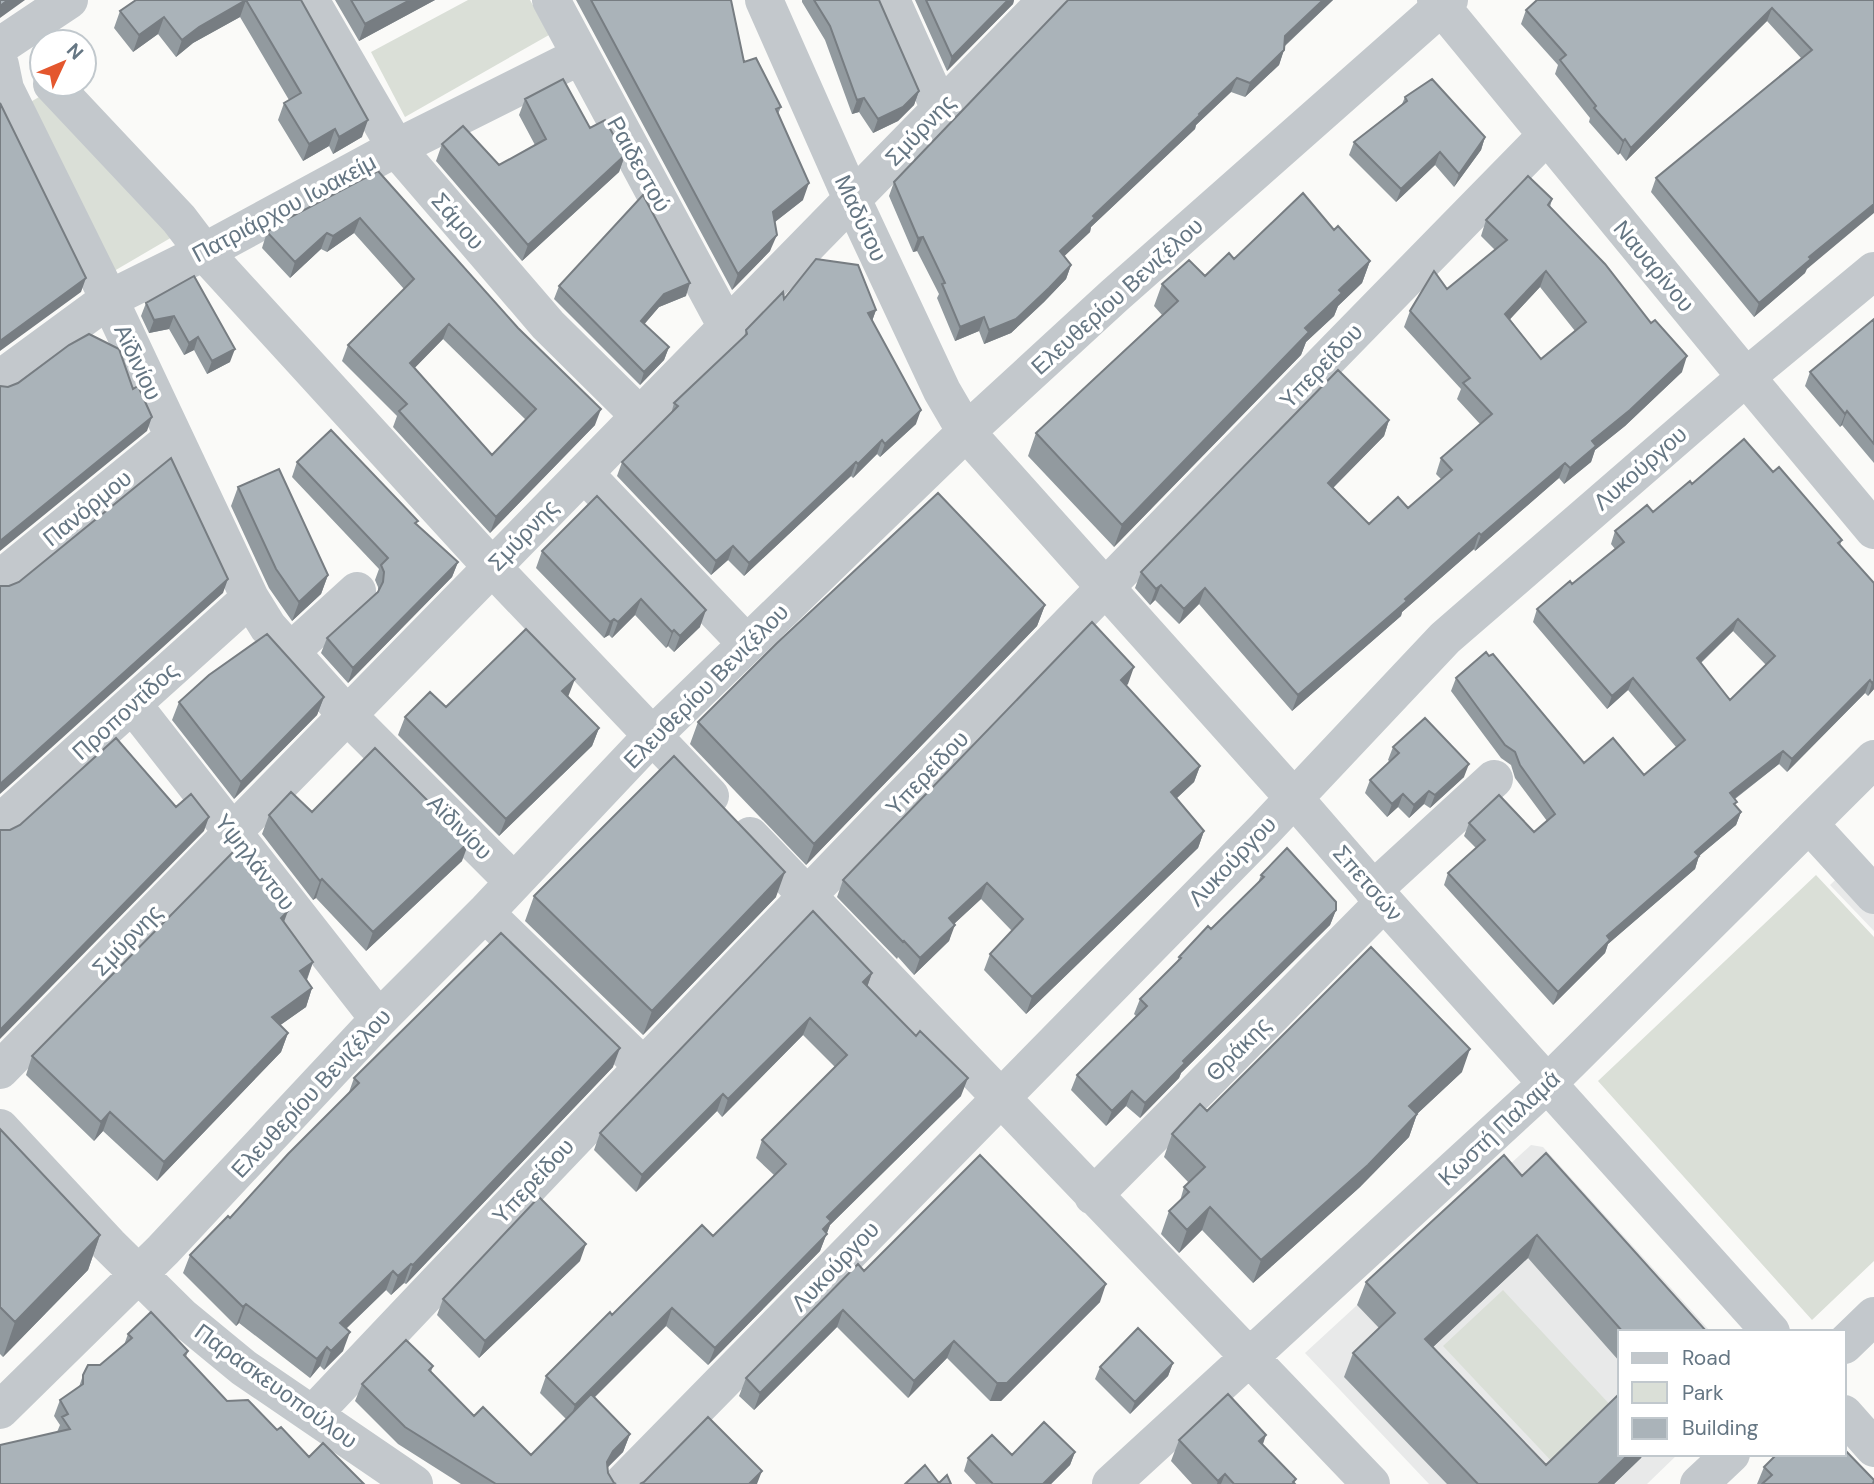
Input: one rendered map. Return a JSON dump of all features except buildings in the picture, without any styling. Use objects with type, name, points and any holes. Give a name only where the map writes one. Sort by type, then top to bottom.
[{"type":"street","points":[[0,48],[69,0]]},
{"type":"street","name":"Σάμου","points":[[310,0],[396,148],[548,325],[640,416]]},
{"type":"street","name":"Ραιδεστού","points":[[551,0],[727,327]]},
{"type":"street","name":"Μαδύτου","points":[[764,0],[852,199],[942,391],[966,432]]},
{"type":"street","points":[[891,0],[940,109]]},
{"type":"street","name":"Σμύρνης","points":[[0,1070],[1047,0]]},
{"type":"street","name":"Ναυαρίνου","points":[[1442,2],[1546,136],[1874,530]]},
{"type":"street","name":"Ελευθερίου Βενιζέλου","points":[[0,1410],[138,1274],[652,736],[966,432],[1442,2]]},
{"type":"street","points":[[0,48],[28,59]]},
{"type":"street","name":"Πατριάρχου Ιωακείμ","points":[[0,379],[109,299],[204,252],[396,148],[580,56]]},
{"type":"street","name":"Αϊδινίου","points":[[0,65],[5,89],[109,299],[250,598],[268,628],[347,715],[513,881]]},
{"type":"street","points":[[65,98],[179,219],[204,252],[492,567],[1371,1484]]},
{"type":"street","name":"Υπερείδου","points":[[313,1415],[642,1065],[1105,586],[1546,136]]},
{"type":"street","name":"Λυκούργου","points":[[622,1484],[1264,830],[1445,638],[1746,377],[1874,271]]},
{"type":"street","name":"Σπετσών","points":[[966,432],[1293,797],[1378,896],[1769,1330]]},
{"type":"street","name":"Πανόρμου","points":[[0,579],[174,437]]},
{"type":"street","points":[[584,473],[747,644]]},
{"type":"street","points":[[290,652],[357,591]]},
{"type":"street","name":"Προποντίδος","points":[[0,823],[250,598]]},
{"type":"street","name":"Υψηλάντου","points":[[133,705],[379,1019]]},
{"type":"street","name":"Κωστή Παλαμά","points":[[1111,1484],[1548,1083],[1874,759]]},
{"type":"street","name":"Θράκης","points":[[1093,1196],[1378,896],[1494,779]]},
{"type":"street","points":[[1810,824],[1874,894]]},
{"type":"street","points":[[485,913],[642,1065]]},
{"type":"street","name":"Παρασκευοπούλου","points":[[0,1128],[182,1317],[234,1360],[313,1415],[396,1479]]},
{"type":"street","points":[[1846,1343],[1874,1316]]},
{"type":"street","points":[[1846,1416],[1874,1448]]},
{"type":"street","points":[[1699,1484],[1729,1456]]},
{"type":"shaded area","points":[[1859,857],[1874,873],[1874,931],[1830,885]]},
{"type":"shaded area","points":[[1531,1145],[1543,1147],[1709,1330],[1618,1330],[1618,1456],[1676,1456],[1647,1484],[1429,1484],[1305,1353]]},
{"type":"green space","points":[[468,0],[530,0],[549,35],[405,117],[371,52]]},
{"type":"green space","points":[[37,98],[51,98],[179,233],[109,274],[20,108]]},
{"type":"green space","points":[[1816,875],[1874,937],[1874,1261],[1812,1320],[1598,1081]]},
{"type":"green space","points":[[1503,1290],[1614,1409],[1555,1465],[1443,1346]]}]
